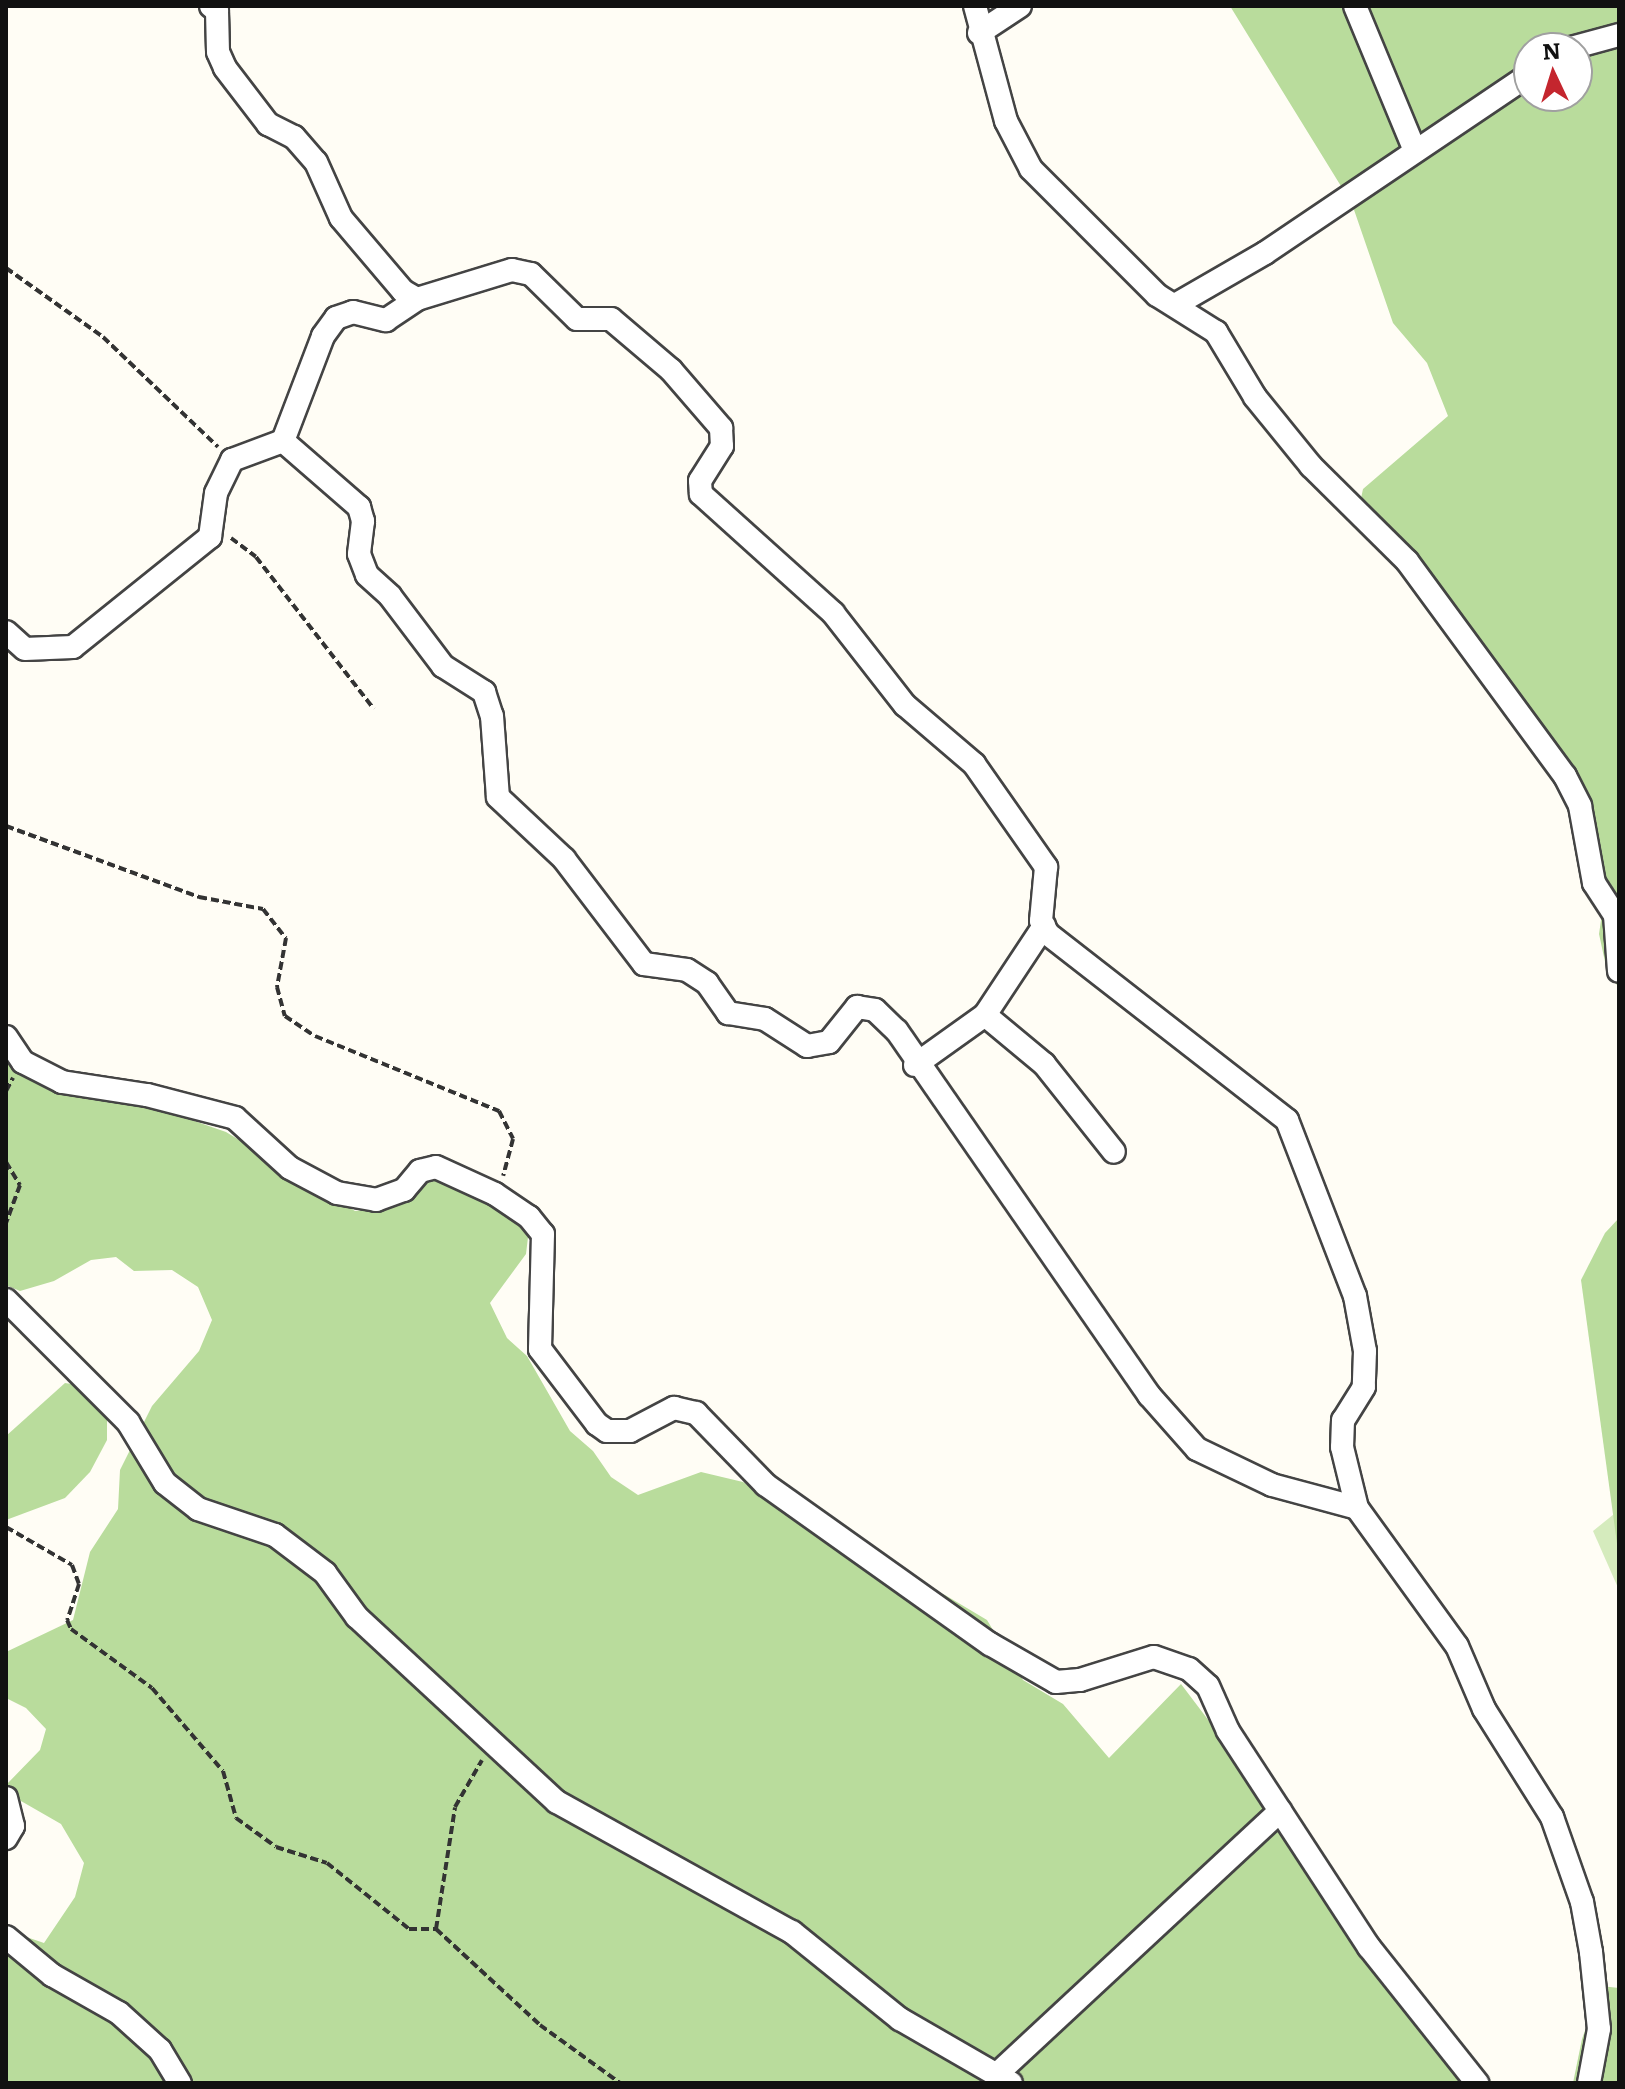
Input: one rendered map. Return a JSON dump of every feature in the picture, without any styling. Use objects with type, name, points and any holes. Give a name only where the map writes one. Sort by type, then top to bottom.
[{"type":"street","points":[[211,6],[217,11],[218,52],[225,68],[268,124],[294,137],[316,162],[341,218],[403,291],[417,299]]},
{"type":"street","points":[[975,6],[979,33],[1006,121],[1031,169],[1157,295],[1209,324],[1232,353],[1255,397],[1311,466],[1407,561],[1565,776],[1580,806],[1594,883],[1615,915],[1619,971]]},
{"type":"street","points":[[979,33],[1020,6]]},
{"type":"street","points":[[1355,6],[1415,151]]},
{"type":"street","points":[[1593,42],[1619,35]]},
{"type":"street","points":[[1175,305],[1265,253],[1513,86]]},
{"type":"street","points":[[6,632],[25,649],[73,647],[210,537],[216,493],[232,460],[283,441],[323,336],[336,318],[353,312],[386,320],[417,299],[512,270],[531,274],[577,319],[611,319],[671,370],[721,428],[722,446],[700,481],[701,494],[833,613],[905,705],[974,764],[1046,867],[1044,926],[985,1015],[915,1065]]},
{"type":"street","points":[[283,441],[359,507],[363,521],[359,554],[367,575],[390,596],[443,666],[484,692],[492,716],[498,797],[564,859],[644,964],[687,970],[707,983],[728,1013],[765,1019],[807,1046],[829,1042],[857,1007],[875,1010],[897,1031],[915,1065],[1149,1395],[1197,1449],[1272,1485],[1357,1508]]},
{"type":"street","points":[[1044,926],[1149,1018],[1287,1120],[1355,1296],[1365,1351],[1364,1387],[1343,1420],[1342,1447],[1357,1508],[1457,1646],[1484,1709],[1552,1817],[1582,1902],[1591,1952],[1599,2029],[1589,2083]]},
{"type":"street","points":[[985,1015],[1044,1064],[1114,1152]]},
{"type":"street","points":[[6,1037],[23,1062],[62,1082],[147,1095],[235,1118],[290,1168],[337,1193],[376,1200],[404,1190],[420,1171],[436,1167],[495,1194],[529,1217],[543,1234],[540,1349],[597,1424],[607,1431],[630,1431],[674,1408],[696,1413],[766,1485],[990,1644],[1056,1682],[1080,1680],[1154,1657],[1189,1669],[1208,1686],[1228,1731],[1369,1947],[1459,2067],[1477,2083]]},
{"type":"street","points":[[6,1300],[128,1422],[165,1483],[198,1509],[275,1535],[325,1573],[357,1617],[557,1802],[792,1932],[900,2019],[1004,2079],[1280,1811]]},
{"type":"street","points":[[6,1798],[13,1826],[6,1838]]},
{"type":"street","points":[[6,1937],[52,1975],[119,2013],[160,2050],[180,2083]]},
{"type":"path","points":[[6,268],[103,337],[232,460]]},
{"type":"path","points":[[211,528],[242,543],[256,557],[374,709]]},
{"type":"path","points":[[6,826],[199,897],[263,909],[286,938],[278,1002],[296,1027],[499,1111],[513,1139],[512,1159],[495,1194]]},
{"type":"path","points":[[6,1162],[20,1185],[6,1223]]},
{"type":"path","points":[[6,1527],[72,1565],[79,1584],[67,1620],[71,1629],[152,1688],[223,1771],[236,1818],[276,1847],[327,1863],[409,1929],[436,1929],[540,2025],[620,2083]]},
{"type":"path","points":[[436,1929],[455,1807],[492,1745]]},
{"type":"green space","points":[[1230,6],[1619,6],[1619,988],[1607,971],[1599,934],[1604,900],[1566,781],[1360,503],[1363,489],[1448,416],[1427,363],[1393,323],[1352,204]]},
{"type":"green space","points":[[6,1055],[23,1075],[79,1096],[137,1101],[226,1132],[355,1211],[398,1206],[430,1178],[476,1191],[529,1229],[526,1254],[490,1303],[507,1338],[527,1356],[570,1431],[593,1451],[611,1477],[638,1495],[701,1472],[743,1482],[854,1555],[945,1595],[987,1620],[1023,1680],[1063,1704],[1109,1758],[1181,1684],[1455,2046],[1493,2083],[6,2083],[6,1930],[44,1943],[75,1897],[84,1863],[61,1824],[14,1797],[7,1784],[40,1750],[46,1729],[26,1708],[6,1698],[6,1652],[73,1620],[90,1552],[118,1509],[120,1470],[152,1406],[199,1351],[212,1320],[198,1287],[172,1270],[134,1271],[116,1257],[91,1260],[54,1281],[20,1291],[6,1285]]},
{"type":"green space","points":[[1619,1218],[1619,1558],[1581,1280],[1605,1233]]},
{"type":"green space","points":[[65,1383],[78,1385],[107,1416],[107,1440],[90,1472],[65,1498],[6,1520],[6,1436]]},
{"type":"green space","points":[[1619,1510],[1619,1590],[1593,1531]]},
{"type":"green space","points":[[1601,1986],[1619,1988],[1619,2083],[1573,2083],[1582,2039]]}]
